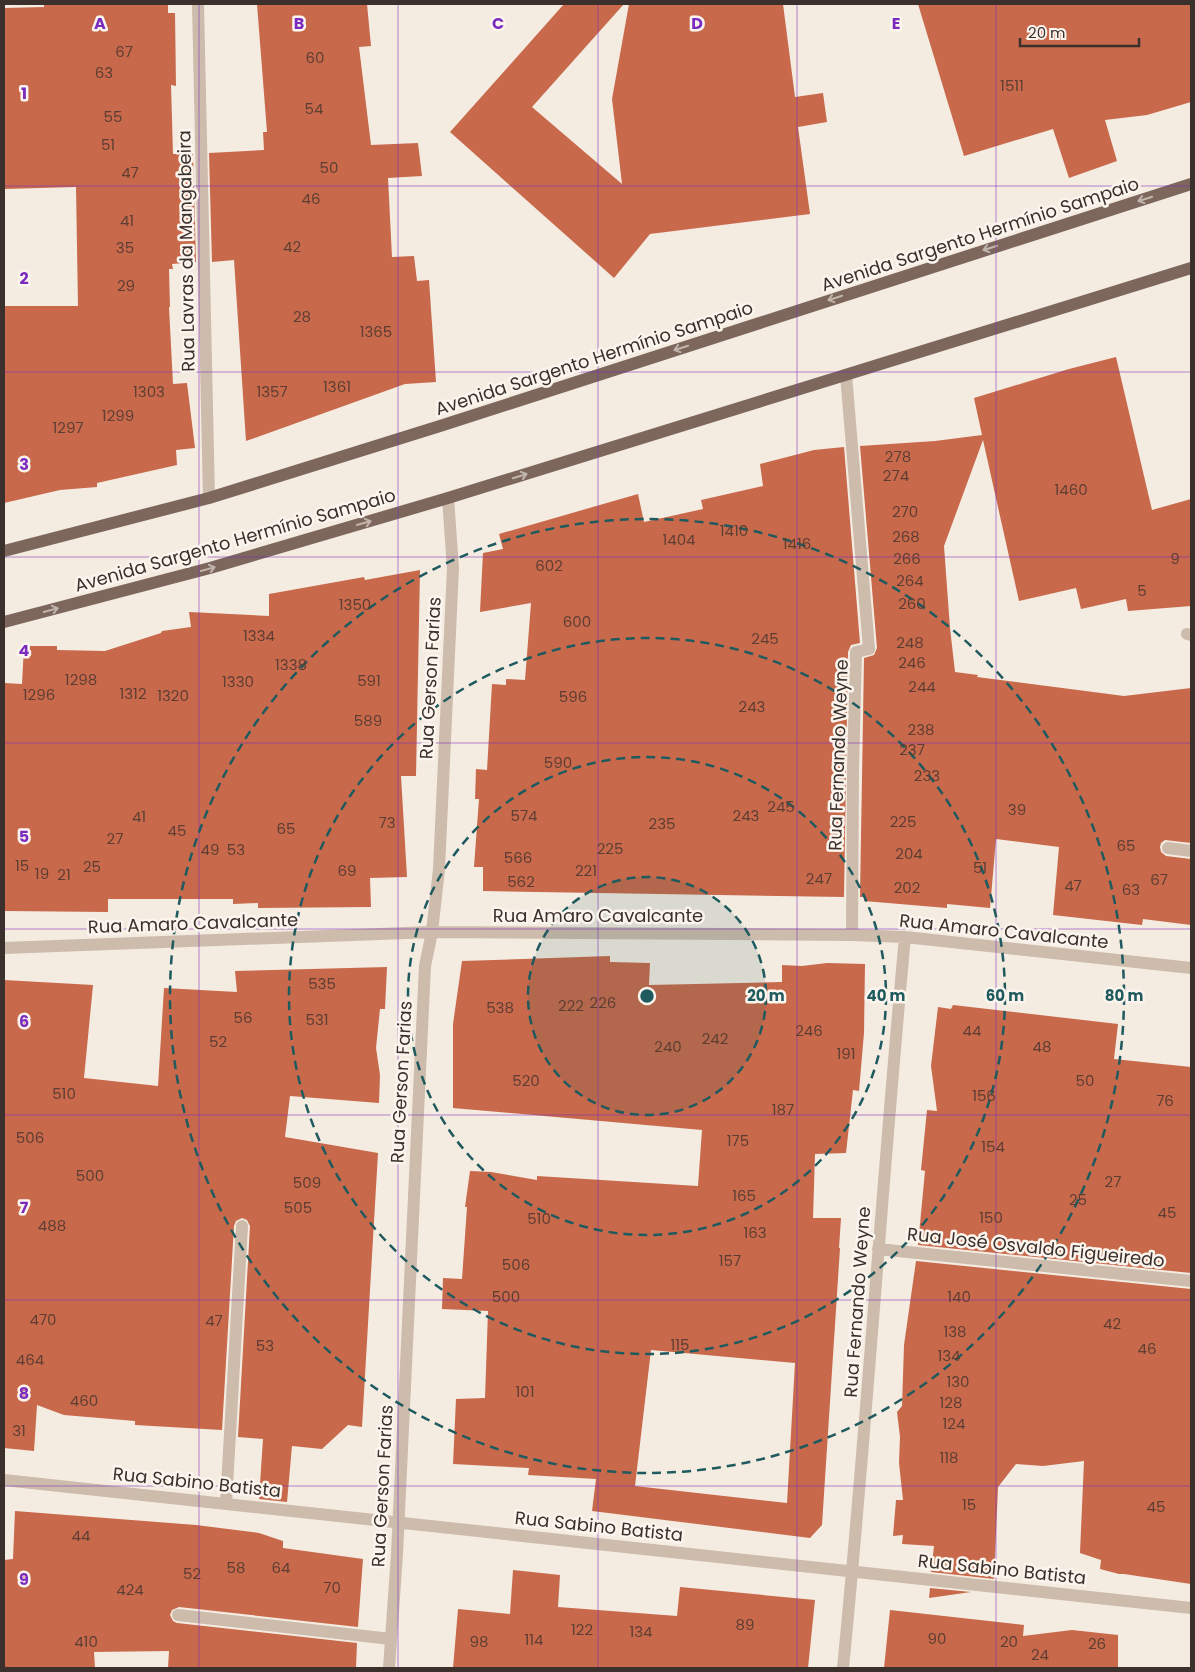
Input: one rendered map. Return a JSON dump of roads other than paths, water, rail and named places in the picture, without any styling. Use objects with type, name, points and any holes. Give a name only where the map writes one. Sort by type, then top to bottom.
[{"type":"main road","name":"Avenida Sargento Hermínio Sampaio","points":[[4,552],[209,498],[440,426],[1191,184]]},
{"type":"main road","name":"Avenida Sargento Hermínio Sampaio","points":[[4,622],[210,568],[448,498],[1191,268]]},
{"type":"street","name":"Rua Lavras da Mangabeira","points":[[198,4],[209,498]]},
{"type":"street","name":"Rua Fernando Weyne","points":[[846,375],[869,649],[856,652],[852,935]]},
{"type":"street","name":"Rua Gerson Farias","points":[[389,1668],[398,1521],[424,966],[432,932],[439,869],[453,568],[448,498]]},
{"type":"street","points":[[1168,848],[1191,851]]},
{"type":"street","name":"Rua Amaro Cavalcante","points":[[4,948],[432,932],[852,935],[905,938],[1191,968]]},
{"type":"street","name":"Rua Fernando Weyne","points":[[843,1668],[853,1571],[905,938]]},
{"type":"street","points":[[226,1503],[242,1226]]},
{"type":"street","name":"Rua José Osvaldo Figueiredo","points":[[878,1249],[1191,1281]]},
{"type":"street","name":"Rua Sabino Batista","points":[[4,1480],[1191,1608]]},
{"type":"street","points":[[178,1615],[391,1639]]}]
